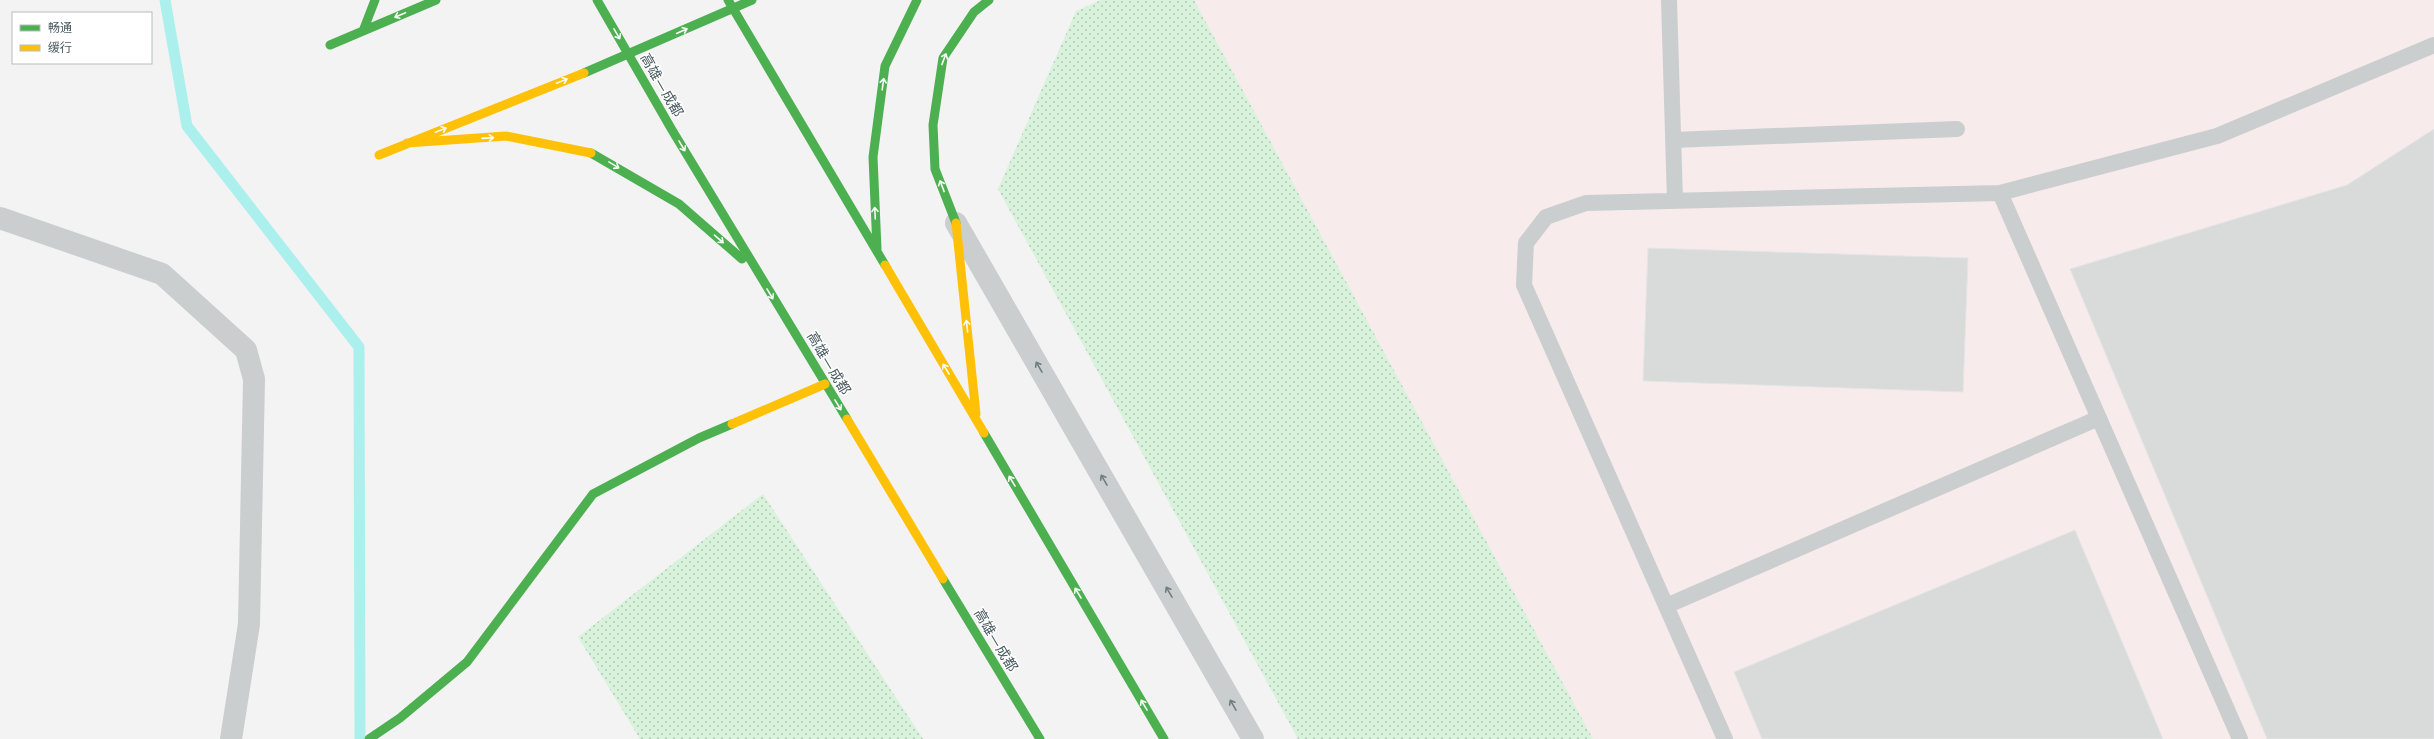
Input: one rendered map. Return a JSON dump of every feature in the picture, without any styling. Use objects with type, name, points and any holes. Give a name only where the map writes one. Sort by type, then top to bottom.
[{"type":"main road","points":[[363,31],[375,0]]},
{"type":"main road","points":[[330,45],[436,0]]},
{"type":"main road","name":"高雄—成都","points":[[597,0],[628,55],[758,273],[1040,739]]},
{"type":"main road","points":[[379,155],[628,55],[731,4],[752,0]]},
{"type":"main road","points":[[877,252],[872,157],[885,66],[917,0]]},
{"type":"main road","points":[[976,421],[956,223],[935,169],[933,125],[943,58],[974,12],[989,0]]},
{"type":"main road","points":[[731,4],[1164,739]]},
{"type":"main road","points":[[407,143],[506,136],[596,154],[679,204],[758,273]]},
{"type":"main road","points":[[369,739],[400,718],[467,662],[593,494],[698,438],[825,384]]},
{"type":"street","points":[[0,218],[162,274],[246,350],[254,379],[249,624],[231,739]]},
{"type":"street","points":[[956,223],[1253,739]]},
{"type":"lane","points":[[1669,0],[1675,201]]},
{"type":"lane","points":[[1725,739],[1524,285],[1526,243],[1546,217],[1586,202],[2000,193],[2217,136],[2434,45]]},
{"type":"lane","points":[[1673,140],[1958,129]]},
{"type":"lane","points":[[2000,193],[2240,739]]},
{"type":"lane","points":[[1666,606],[2099,418]]},
{"type":"shaded area","points":[[1194,0],[2434,0],[2434,739],[1593,739]]},
{"type":"green space","points":[[1101,0],[1194,0],[1593,739],[1298,739],[998,189],[1076,11]]},
{"type":"green space","points":[[763,494],[923,739],[640,739],[578,637]]},
{"type":"building","points":[[2434,129],[2434,739],[2267,739],[2070,269],[2347,185]]},
{"type":"building","points":[[1648,248],[1968,258],[1963,392],[1643,381]]},
{"type":"building","points":[[2075,530],[2163,739],[1762,739],[1734,672]]},
{"type":"waterway","points":[[165,0],[187,126],[359,347],[360,739]]},
{"type":"traffic: fast","points":[[363,31],[375,0]]},
{"type":"traffic: fast","points":[[330,45],[436,0]]},
{"type":"traffic: fast","points":[[597,0],[672,130],[847,419]]},
{"type":"traffic: fast","points":[[728,0],[885,265]]},
{"type":"traffic: fast","points":[[584,73],[752,0]]},
{"type":"traffic: fast","points":[[877,249],[873,157],[885,66],[917,0]]},
{"type":"traffic: fast","points":[[956,223],[935,169],[933,125],[943,58],[974,12],[989,0]]},
{"type":"traffic: fast","points":[[591,153],[679,204],[742,259]]},
{"type":"traffic: fast","points":[[369,739],[400,718],[467,662],[593,494],[699,438],[732,424]]},
{"type":"traffic: fast","points":[[984,433],[1164,739]]},
{"type":"traffic: fast","points":[[943,579],[1040,739]]},
{"type":"traffic: slow","points":[[379,155],[584,73]]},
{"type":"traffic: slow","points":[[407,143],[506,136],[591,153]]},
{"type":"traffic: slow","points":[[956,223],[976,414]]},
{"type":"traffic: slow","points":[[885,265],[984,433]]},
{"type":"traffic: slow","points":[[732,424],[825,384]]},
{"type":"traffic: slow","points":[[847,419],[943,579]]}]
